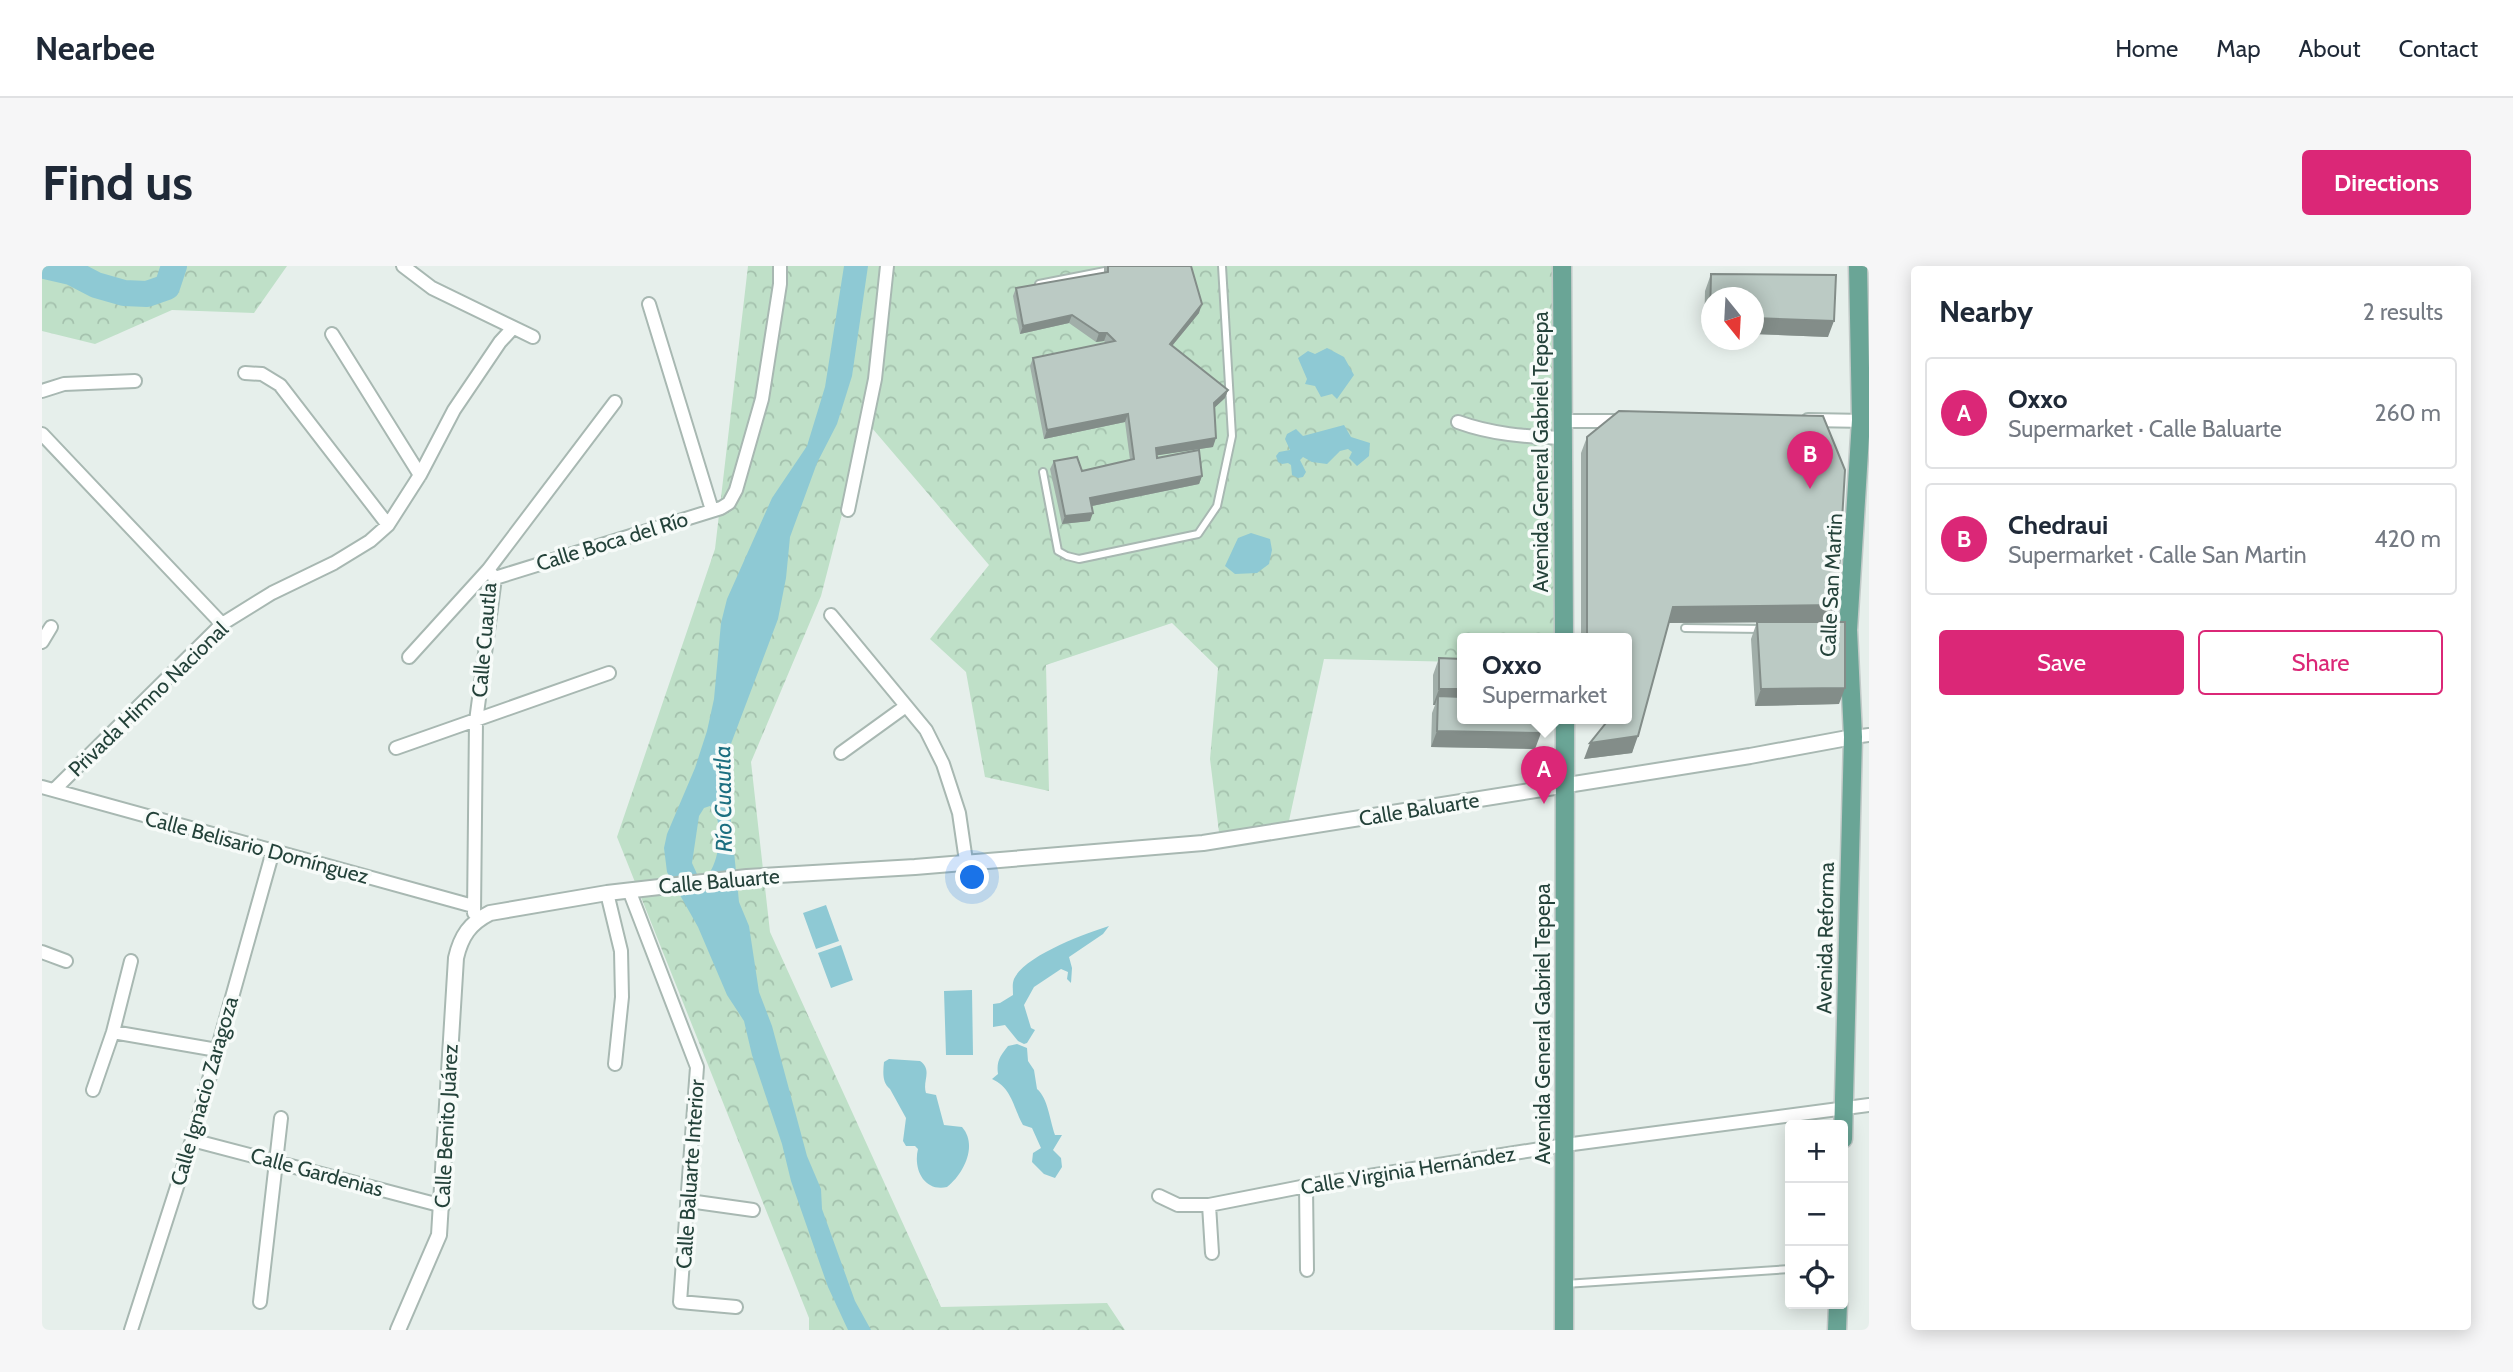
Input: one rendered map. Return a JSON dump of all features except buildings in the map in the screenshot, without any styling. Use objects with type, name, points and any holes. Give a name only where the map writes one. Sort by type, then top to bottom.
[{"type":"main road","name":"Avenida General Gabriel Tepepa","points":[[1562,266],[1564,633]]},
{"type":"main road","name":"Calle San Martin","points":[[1858,266],[1865,421],[1841,630],[1861,736]]},
{"type":"main road","points":[[1860,464],[1869,443]]},
{"type":"main road","name":"Avenida General Gabriel Tepepa","points":[[1564,1330],[1565,724]]},
{"type":"main road","name":"Avenida Reforma","points":[[1844,1120],[1861,736]]},
{"type":"main road","points":[[1837,1330],[1838,1309]]},
{"type":"street","points":[[403,266],[432,288],[533,337]]},
{"type":"street","name":"Calle Boca del Río","points":[[491,574],[729,503],[736,490],[762,399],[780,284],[780,266]]},
{"type":"street","points":[[848,510],[875,379],[887,266]]},
{"type":"street","points":[[649,304],[712,510]]},
{"type":"street","name":"Privada Himno Nacional","points":[[48,789],[222,624],[272,593],[370,541],[388,525],[421,475],[454,410],[512,328]]},
{"type":"street","points":[[332,334],[421,475]]},
{"type":"street","points":[[245,373],[262,374],[280,385],[388,525]]},
{"type":"street","points":[[42,391],[64,384],[135,381]]},
{"type":"street","name":"Calle Cuautla","points":[[474,913],[476,721],[491,574],[615,402]]},
{"type":"street","points":[[1793,420],[1865,421]]},
{"type":"street","points":[[1458,422],[1480,430],[1519,436],[1631,421]]},
{"type":"street","points":[[42,434],[222,624]]},
{"type":"street","points":[[409,657],[491,574]]},
{"type":"street","points":[[831,615],[926,730],[943,764],[959,813],[966,861]]},
{"type":"street","points":[[42,642],[51,626]]},
{"type":"street","points":[[396,748],[609,673]]},
{"type":"street","points":[[841,752],[906,706]]},
{"type":"street","name":"Calle Baluarte","points":[[474,913],[629,890],[747,877],[915,867],[1202,843],[1861,736]]},
{"type":"street","name":"Calle Belisario Domínguez","points":[[48,789],[274,851],[474,913]]},
{"type":"street","name":"Calle Ignacio Zaragoza","points":[[131,1330],[192,1140],[274,851]]},
{"type":"street","name":"Calle Baluarte Interior","points":[[629,890],[697,1068],[680,1302],[736,1307]]},
{"type":"street","points":[[607,893],[621,951],[622,997],[615,1064]]},
{"type":"street","name":"Calle Benito Juárez","points":[[398,1330],[439,1235],[443,1206],[456,958],[459,943],[474,913]]},
{"type":"street","points":[[42,952],[66,961]]},
{"type":"street","points":[[93,1090],[113,1032],[131,961]]},
{"type":"street","points":[[113,1032],[217,1050]]},
{"type":"street","name":"Calle Virginia Hernández","points":[[1158,1196],[1178,1205],[1209,1205],[1306,1186],[1565,1145],[1869,1105]]},
{"type":"street","points":[[260,1302],[281,1118]]},
{"type":"street","name":"Calle Gardenias","points":[[192,1140],[443,1206]]},
{"type":"street","points":[[1306,1186],[1307,1270]]},
{"type":"street","points":[[689,1201],[753,1210]]},
{"type":"street","points":[[1209,1205],[1212,1253]]},
{"type":"lane","points":[[1043,472],[1058,551],[1067,556],[1079,559],[1198,534],[1217,506],[1232,436],[1222,266]]},
{"type":"lane","points":[[1039,284],[1119,268]]},
{"type":"lane","points":[[1685,628],[1767,629]]},
{"type":"lane","points":[[1564,1284],[1785,1269]]},
{"type":"green space","points":[[42,266],[287,266],[254,313],[172,310],[95,344],[42,331]]},
{"type":"green space","points":[[748,266],[1565,266],[1565,633],[1457,633],[1457,662],[1324,659],[1287,830],[1220,840],[1210,759],[1218,668],[1172,623],[1046,665],[1049,791],[985,777],[966,672],[930,639],[989,565],[866,421],[821,596],[751,762],[770,932],[941,1307],[1107,1303],[1125,1330],[809,1330],[809,1318],[617,837],[715,549]]},
{"type":"water","name":"Río Cuautla","points":[[844,266],[868,266],[852,376],[837,424],[817,463],[790,537],[778,619],[729,749],[726,771],[739,902],[749,926],[759,992],[772,1026],[807,1156],[821,1189],[822,1209],[855,1301],[871,1330],[848,1330],[828,1287],[791,1181],[744,1021],[727,995],[698,927],[667,872],[664,848],[707,731],[714,699],[721,623],[727,599],[772,498],[807,446],[825,387]],"holes":[[[710,806],[715,812],[719,842],[714,863],[705,877],[697,874],[692,863],[699,816],[704,808]]]},
{"type":"water","points":[[1327,348],[1344,357],[1354,375],[1337,399],[1332,394],[1321,397],[1315,386],[1305,384],[1307,379],[1298,358],[1308,351],[1315,354]]},
{"type":"water","points":[[1344,425],[1351,437],[1370,443],[1369,456],[1357,466],[1349,458],[1352,452],[1348,449],[1340,451],[1327,464],[1312,462],[1303,457],[1300,460],[1306,472],[1303,477],[1298,478],[1292,475],[1291,465],[1278,462],[1276,456],[1279,452],[1290,450],[1285,439],[1287,434],[1296,429],[1303,436]]},
{"type":"water","points":[[1251,533],[1270,539],[1272,550],[1269,564],[1257,573],[1235,574],[1225,566],[1238,538]]},
{"type":"water","points":[[826,905],[839,941],[816,949],[803,913]]},
{"type":"water","points":[[1109,926],[1103,934],[1069,957],[1072,968],[1071,983],[1067,979],[1068,972],[1061,969],[1034,987],[1024,1005],[1031,1028],[1035,1030],[1027,1043],[1018,1041],[1005,1025],[993,1027],[993,1004],[1013,995],[1013,981],[1020,970],[1057,946]]},
{"type":"water","points":[[841,945],[853,980],[831,988],[818,953]]},
{"type":"water","points":[[972,990],[973,1055],[946,1055],[944,991]]},
{"type":"water","points":[[1017,1044],[1027,1048],[1028,1061],[1034,1070],[1037,1089],[1046,1104],[1055,1135],[1062,1135],[1053,1150],[1061,1158],[1062,1167],[1055,1178],[1044,1174],[1032,1162],[1033,1153],[1041,1148],[1032,1128],[1023,1125],[1004,1087],[992,1079],[998,1074],[998,1062],[1003,1052],[1008,1046]]},
{"type":"water","points":[[889,1059],[920,1061],[924,1064],[927,1072],[926,1093],[936,1095],[944,1125],[962,1127],[967,1134],[967,1159],[959,1175],[947,1187],[939,1188],[926,1182],[917,1164],[918,1149],[915,1146],[906,1146],[903,1141],[906,1118],[884,1077],[884,1062]]},
{"type":"waterway","points":[[44,266],[71,272],[96,285],[124,293],[147,294],[167,287],[174,266]]},
{"type":"place","name":"Chedraui","points":[[1810,489]]},
{"type":"place","name":"Oxxo","points":[[1544,804]]}]
